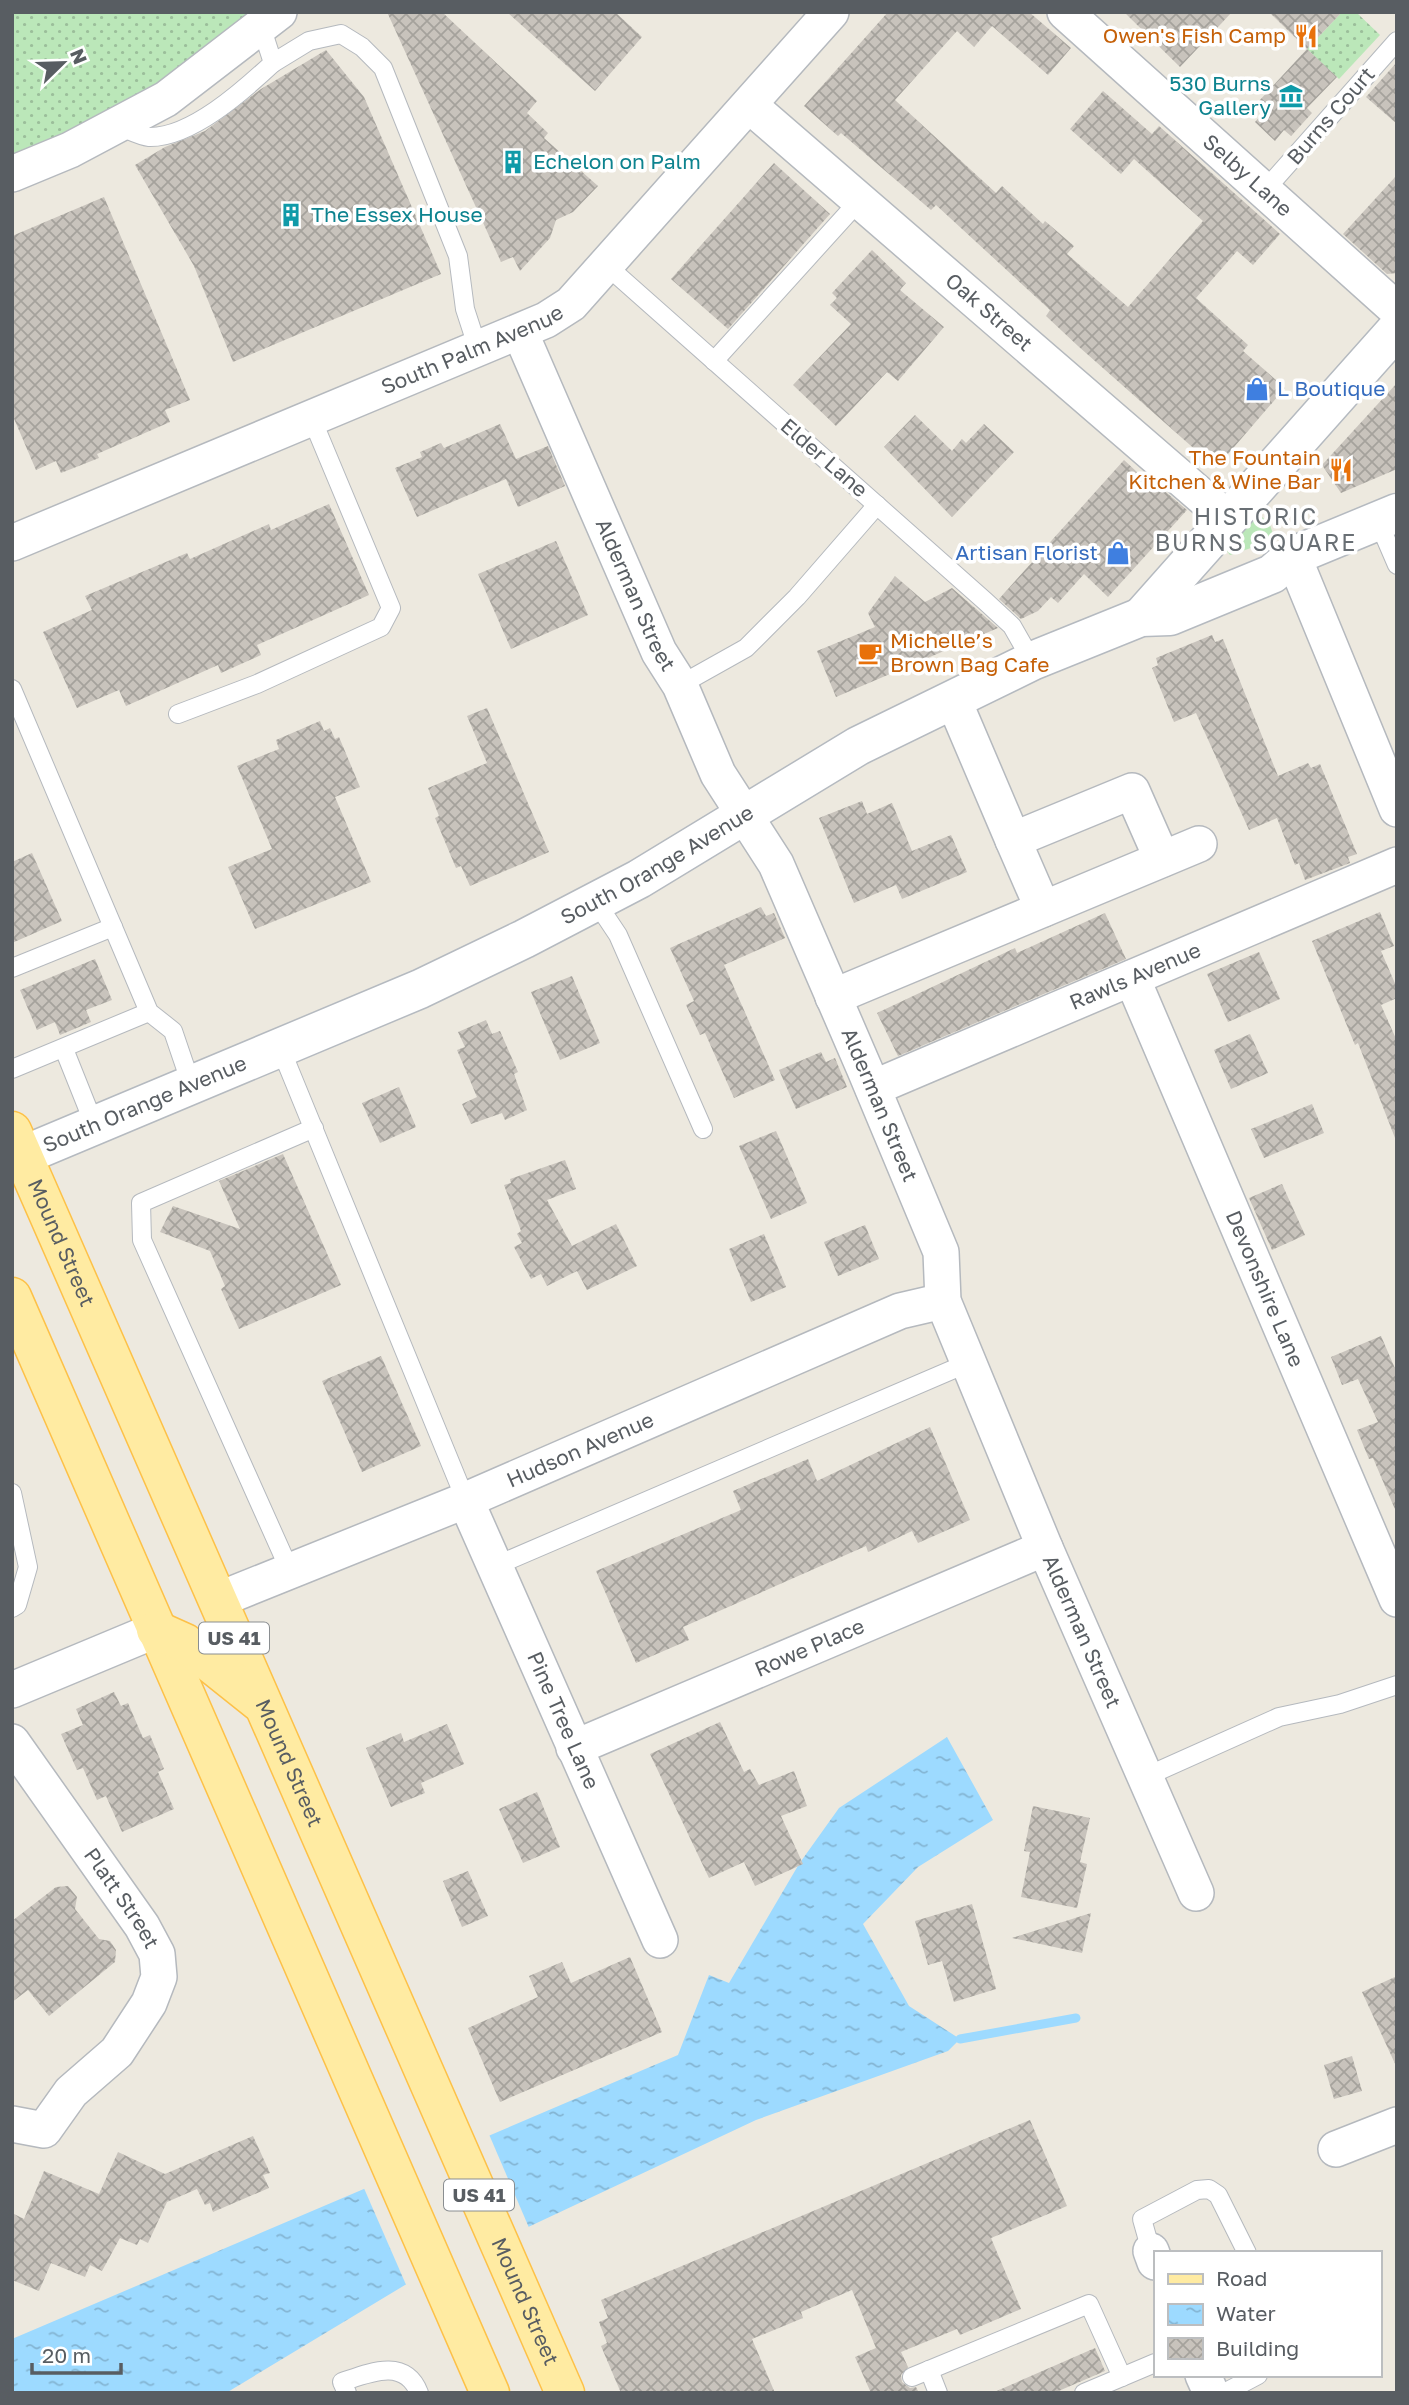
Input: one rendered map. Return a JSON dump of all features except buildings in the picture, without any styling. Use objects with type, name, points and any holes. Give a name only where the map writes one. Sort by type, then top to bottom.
[{"type":"main road","name":"Mound Street","points":[[16,1149],[218,1600],[565,2393]]},
{"type":"main road","name":"US 41","points":[[12,1297],[490,2393]]},
{"type":"main road","points":[[156,1630],[185,1643],[264,1705]]},
{"type":"street","name":"South Palm Avenue","points":[[12,543],[520,332],[571,304],[831,12]]},
{"type":"street","name":"Selby Lane","points":[[1065,12],[1397,310]]},
{"type":"street","points":[[12,174],[118,126],[166,99],[270,19]]},
{"type":"street","name":"Oak Street","points":[[749,105],[858,202],[1228,519]]},
{"type":"street","points":[[1148,609],[1397,329]]},
{"type":"street","name":"Alderman Street","points":[[520,332],[548,389],[659,652],[680,685],[718,774],[776,864],[941,1252],[943,1301],[968,1363],[1045,1548],[1196,1893]]},
{"type":"street","name":"South Orange Avenue","points":[[16,1149],[94,1124],[420,989],[596,902],[858,746],[953,699],[1148,609],[1170,616],[1272,574],[1293,556],[1387,517]]},
{"type":"street","points":[[1293,556],[1394,792]]},
{"type":"street","points":[[953,699],[1042,909]]},
{"type":"street","points":[[1013,840],[1132,792],[1162,859]]},
{"type":"street","points":[[833,997],[1199,844]]},
{"type":"street","name":"Rawls Avenue","points":[[873,1088],[1397,865]]},
{"type":"street","name":"Devonshire Lane","points":[[1132,978],[1397,1599]]},
{"type":"street","name":"Hudson Avenue","points":[[218,1600],[466,1501],[900,1311],[943,1301]]},
{"type":"street","name":"Pine Tree Lane","points":[[466,1501],[660,1940]]},
{"type":"street","name":"Rowe Place","points":[[574,1748],[1045,1548]]},
{"type":"street","points":[[12,1690],[156,1630]]},
{"type":"street","name":"Platt Street","points":[[12,1742],[142,1926],[157,1954],[159,1977],[149,2003],[117,2052],[71,2092],[44,2130],[12,2124]]},
{"type":"street","points":[[1336,2149],[1397,2124]]},
{"type":"street","points":[[1204,2377],[1211,2393]]},
{"type":"lane","points":[[270,19],[273,63]]},
{"type":"lane","points":[[118,126],[148,136],[179,129],[233,100],[273,63],[309,41],[341,34],[362,47],[383,68],[458,256],[465,309],[478,349]]},
{"type":"lane","name":"Burns Court","points":[[1264,191],[1397,41]]},
{"type":"lane","points":[[714,361],[858,202]]},
{"type":"lane","name":"Elder Lane","points":[[606,265],[1012,626],[1032,661]]},
{"type":"lane","points":[[178,714],[257,684],[381,627],[391,607],[312,419]]},
{"type":"lane","points":[[680,685],[746,648],[797,597],[877,505]]},
{"type":"lane","points":[[1387,517],[1397,565]]},
{"type":"lane","points":[[12,689],[149,1012],[173,1031],[191,1084]]},
{"type":"lane","points":[[596,902],[618,935],[703,1129]]},
{"type":"lane","points":[[12,968],[113,928]]},
{"type":"lane","points":[[12,1069],[149,1012]]},
{"type":"lane","points":[[280,1047],[466,1501]]},
{"type":"lane","points":[[64,1049],[94,1124]]},
{"type":"lane","points":[[290,1571],[142,1240],[141,1203],[314,1128]]},
{"type":"lane","points":[[495,1566],[968,1363]]},
{"type":"lane","points":[[12,1493],[28,1567],[17,1605],[12,1608]]},
{"type":"lane","points":[[1145,1777],[1279,1717],[1340,1704],[1397,1685]]},
{"type":"lane","points":[[1153,2256],[1142,2219],[1196,2190],[1209,2189],[1218,2195],[1246,2251]]},
{"type":"lane","points":[[938,2393],[921,2374],[1089,2304],[1122,2376]]},
{"type":"lane","points":[[1084,2393],[1154,2363]]},
{"type":"lane","points":[[347,2393],[342,2382],[383,2368],[402,2374],[416,2385],[419,2393]]},
{"type":"lane","points":[[1224,2393],[1254,2377]]},
{"type":"green space","points":[[12,12],[279,12],[12,174]]},
{"type":"green space","points":[[1342,12],[1356,12],[1380,35],[1339,79],[1307,49]]},
{"type":"green space","points":[[1257,512],[1270,525],[1275,540],[1230,555],[1226,550]]},
{"type":"water","points":[[947,1737],[993,1820],[918,1867],[863,1924],[909,2006],[960,2039],[948,2051],[756,2120],[405,2285],[226,2393],[12,2393],[12,2339],[678,2055],[709,1975],[729,1983],[799,1864],[839,1808]]},
{"type":"pier","points":[[488,2132],[530,2230],[407,2287],[363,2186]]},
{"type":"waterway","points":[[960,2039],[1076,2018]]},
{"type":"place","name":"Owen's Fish Camp","points":[[1306,36]]},
{"type":"place","name":"530 Burns Gallery","points":[[1291,96]]},
{"type":"place","name":"Echelon on Palm","points":[[513,162]]},
{"type":"place","name":"The Essex House","points":[[291,215]]},
{"type":"place","name":"L Boutique","points":[[1257,389]]},
{"type":"place","name":"The Fountain Kitchen & Wine Bar","points":[[1341,470]]},
{"type":"place","name":"Artisan Florist","points":[[1118,553]]},
{"type":"place","name":"Michelle’s Brown Bag Cafe","points":[[870,653]]},
{"type":"district","name":"HISTORIC BURNS SQUARE","points":[[1256,530]]}]
